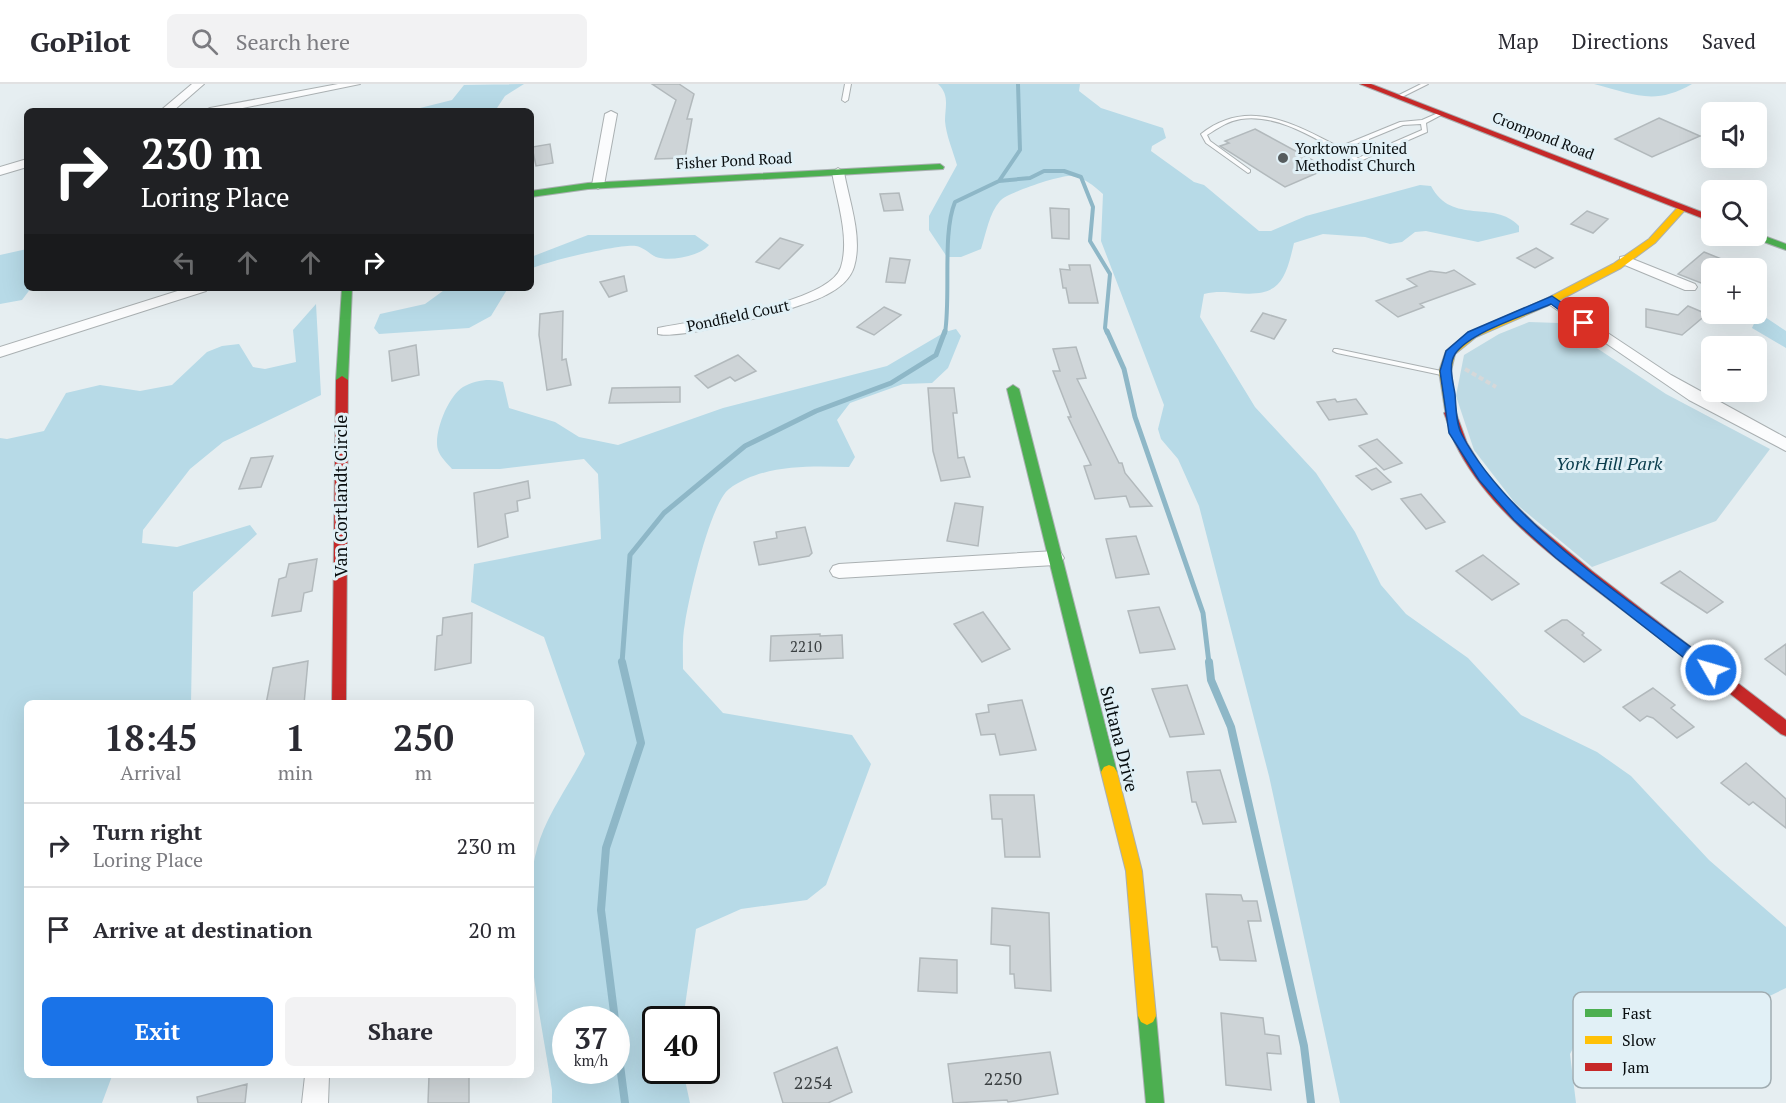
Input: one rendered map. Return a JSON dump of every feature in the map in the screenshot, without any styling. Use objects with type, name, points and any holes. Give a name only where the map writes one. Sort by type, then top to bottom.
[{"type":"main road","name":"Crompond Road","points":[[1364,84],[1701,215]]},
{"type":"main road","name":"Fisher Pond Road","points":[[534,194],[598,185],[940,166]]},
{"type":"main road","points":[[1682,208],[1652,241],[1624,260],[1552,300],[1472,335],[1450,353],[1446,369],[1455,433],[1483,477],[1519,517],[1561,554],[1786,729]]},
{"type":"main road","points":[[1767,240],[1786,247]]},
{"type":"main road","name":"Van Cortlandt Circle","points":[[339,700],[341,390],[347,291]]},
{"type":"main road","name":"Sultana Drive","points":[[1013,389],[1134,871],[1155,1103]]},
{"type":"street","points":[[171,108],[199,84]]},
{"type":"street","points":[[225,108],[355,84]]},
{"type":"street","points":[[598,185],[611,114]]},
{"type":"street","points":[[0,171],[24,165]]},
{"type":"street","name":"Pondfield Court","points":[[663,331],[782,309],[816,295],[837,283],[847,270],[849,246],[838,172]]},
{"type":"street","points":[[1624,260],[1690,287]]},
{"type":"street","points":[[0,352],[192,291]]},
{"type":"street","points":[[1552,300],[1633,359],[1673,384],[1786,445]]},
{"type":"street","points":[[839,571],[1055,558]]},
{"type":"street","points":[[315,1103],[317,1078]]},
{"type":"lane","points":[[845,100],[848,84]]},
{"type":"lane","points":[[1398,97],[1424,84]]},
{"type":"lane","points":[[1339,149],[1402,123],[1423,122],[1440,114]]},
{"type":"lane","points":[[1248,171],[1208,142],[1204,134],[1215,126],[1236,118],[1252,115],[1269,117],[1358,160],[1425,131],[1423,122]]},
{"type":"lane","points":[[1366,138],[1366,142],[1383,149]]},
{"type":"lane","points":[[1337,351],[1446,369]]},
{"type":"path","points":[[1446,369],[1474,372],[1496,387]]},
{"type":"green space","name":"York Hill Park","points":[[1529,322],[1559,323],[1666,394],[1770,449],[1716,521],[1592,567],[1515,503],[1474,450],[1456,396],[1464,355],[1499,334]]},
{"type":"shaded area","points":[[524,84],[505,96],[497,108],[420,108],[452,100],[464,85]]},
{"type":"shaded area","points":[[938,84],[1080,84],[1079,91],[1101,108],[1163,128],[1166,138],[1152,146],[1151,151],[1194,182],[1204,185],[1259,231],[1271,231],[1306,216],[1420,185],[1431,186],[1440,198],[1450,205],[1461,209],[1498,214],[1509,218],[1519,226],[1519,232],[1478,242],[1426,231],[1415,232],[1402,242],[1390,244],[1365,237],[1323,234],[1294,243],[1283,277],[1271,289],[1251,294],[1213,292],[1204,294],[1200,317],[1255,407],[1316,473],[1355,532],[1381,585],[1406,614],[1468,658],[1521,715],[1597,752],[1631,776],[1709,860],[1786,927],[1786,988],[1771,995],[1771,992],[1573,992],[1573,1048],[1570,1054],[1576,1103],[1340,1103],[1269,776],[1199,506],[1178,459],[1161,439],[1158,429],[1164,405],[1101,241],[1103,194],[1084,180],[1071,176],[1056,178],[1022,189],[1000,201],[996,206],[981,249],[961,257],[947,257],[929,230],[929,216],[957,165],[948,137],[945,97]]},
{"type":"shaded area","points":[[1594,84],[1692,84],[1666,95],[1644,96]]},
{"type":"shaded area","points":[[588,235],[695,235],[709,245],[692,255],[669,259],[656,257],[636,246],[616,247],[534,268],[534,256]]},
{"type":"shaded area","points":[[24,250],[24,291],[29,291],[22,300],[0,304],[0,255]]},
{"type":"shaded area","points":[[443,291],[506,291],[491,316],[469,328],[379,334],[374,328],[380,314],[425,304]]},
{"type":"shaded area","points":[[316,304],[321,395],[223,442],[190,469],[143,530],[142,543],[177,547],[250,525],[257,534],[193,592],[191,700],[24,700],[24,1078],[111,1078],[102,1103],[0,1103],[0,438],[7,439],[44,431],[66,393],[100,385],[140,391],[172,385],[207,352],[222,346],[239,344],[253,367],[265,369],[296,362],[293,330]]},
{"type":"shaded area","points":[[1767,318],[1786,331],[1786,348],[1767,336],[1752,328],[1754,324],[1767,324]]},
{"type":"shaded area","points":[[956,329],[961,336],[948,368],[932,383],[903,384],[850,403],[837,420],[855,457],[849,467],[787,468],[756,475],[729,489],[715,513],[701,552],[683,634],[683,669],[723,713],[852,735],[871,764],[826,885],[807,900],[741,909],[696,929],[685,1006],[642,1006],[642,1084],[686,1084],[690,1103],[552,1103],[552,1090],[534,977],[534,863],[549,817],[585,754],[544,637],[471,602],[474,564],[601,539],[598,474],[584,459],[500,469],[452,469],[438,450],[440,425],[447,407],[457,392],[463,387],[483,380],[503,382],[509,408],[555,422],[579,437],[618,445],[723,408],[887,366],[945,332]]},
{"type":"building","points":[[652,84],[679,84],[694,94],[687,119],[692,119],[685,158],[655,159],[676,100]]},
{"type":"building","points":[[1659,118],[1700,136],[1652,157],[1615,139]]},
{"type":"building","name":"Yorktown United Methodist Church","points":[[1255,129],[1314,161],[1306,165],[1317,173],[1285,187],[1220,146],[1229,143],[1225,141]]},
{"type":"building","points":[[550,144],[553,163],[536,166],[534,147]]},
{"type":"building","points":[[899,193],[903,210],[884,211],[880,194]]},
{"type":"building","points":[[1050,208],[1069,209],[1069,239],[1052,238]]},
{"type":"building","points":[[1587,211],[1608,219],[1593,233],[1571,224]]},
{"type":"building","points":[[780,238],[803,245],[779,269],[756,262]]},
{"type":"building","points":[[1536,248],[1553,258],[1535,268],[1517,258]]},
{"type":"building","points":[[1704,252],[1719,258],[1701,258],[1701,283],[1678,274]]},
{"type":"building","points":[[890,258],[910,260],[905,283],[886,282]]},
{"type":"building","points":[[1069,265],[1090,265],[1098,303],[1069,303],[1066,288],[1063,288],[1060,269],[1070,270]]},
{"type":"building","points":[[1454,270],[1475,284],[1420,304],[1424,307],[1398,317],[1376,301],[1417,286],[1407,279],[1430,271],[1446,273]]},
{"type":"building","points":[[624,276],[627,291],[609,297],[600,282]]},
{"type":"building","points":[[1688,306],[1701,311],[1701,319],[1682,335],[1646,327],[1646,309],[1678,315]]},
{"type":"building","points":[[884,307],[901,315],[874,335],[857,327]]},
{"type":"building","points":[[563,311],[562,360],[566,359],[571,385],[547,390],[539,335],[540,314]]},
{"type":"building","points":[[1263,313],[1286,320],[1274,339],[1251,331]]},
{"type":"building","points":[[416,345],[419,375],[392,381],[389,351]]},
{"type":"building","points":[[1076,347],[1086,378],[1077,379],[1119,463],[1122,463],[1125,473],[1152,506],[1130,507],[1126,496],[1095,499],[1084,466],[1091,465],[1068,417],[1071,417],[1053,371],[1060,371],[1053,349]]},
{"type":"building","points":[[738,355],[756,371],[735,381],[730,377],[708,388],[695,376]]},
{"type":"building","points":[[680,387],[680,402],[609,403],[612,388]]},
{"type":"building","points":[[928,388],[954,388],[957,413],[953,413],[958,458],[964,457],[970,477],[941,481],[933,451]]},
{"type":"building","points":[[1335,399],[1337,402],[1356,399],[1367,414],[1329,420],[1317,402]]},
{"type":"building","points":[[1377,439],[1402,463],[1384,470],[1359,446]]},
{"type":"building","points":[[273,456],[261,487],[239,489],[251,458]]},
{"type":"building","points":[[1376,468],[1391,482],[1372,490],[1356,476]]},
{"type":"building","points":[[528,481],[530,498],[517,501],[518,511],[505,514],[508,537],[478,547],[474,493]]},
{"type":"building","points":[[1421,494],[1445,522],[1426,529],[1401,499]]},
{"type":"building","points":[[955,503],[983,507],[978,546],[947,541]]},
{"type":"building","points":[[805,527],[812,553],[809,556],[759,565],[754,542],[777,538],[776,532]]},
{"type":"building","points":[[1136,536],[1149,574],[1116,578],[1106,539]]},
{"type":"building","points":[[1483,555],[1519,584],[1492,600],[1456,571]]},
{"type":"building","points":[[317,559],[312,591],[304,593],[301,611],[272,616],[279,579],[286,577],[289,564]]},
{"type":"building","points":[[1680,571],[1723,602],[1707,613],[1661,583]]},
{"type":"building","points":[[1159,607],[1175,649],[1140,653],[1128,611]]},
{"type":"building","points":[[983,612],[1010,649],[982,662],[954,624]]},
{"type":"building","points":[[472,613],[471,663],[435,670],[437,636],[442,635],[443,618]]},
{"type":"building","points":[[1562,620],[1567,620],[1584,633],[1582,635],[1601,650],[1584,662],[1545,631]]},
{"type":"building","points":[[820,634],[820,636],[842,635],[843,658],[770,661],[771,636]]},
{"type":"building","points":[[1786,644],[1786,675],[1765,659]]},
{"type":"building","points":[[308,661],[304,700],[267,700],[273,668]]},
{"type":"building","points":[[1187,685],[1204,734],[1170,737],[1152,689]]},
{"type":"building","points":[[1653,688],[1675,705],[1671,708],[1694,727],[1677,738],[1653,718],[1647,716],[1640,721],[1623,707]]},
{"type":"building","points":[[1022,700],[1036,750],[1000,755],[995,734],[981,735],[976,714],[989,712],[988,705]]},
{"type":"building","points":[[1746,763],[1786,799],[1786,828],[1753,802],[1749,805],[1721,783]]},
{"type":"building","points":[[1220,770],[1236,822],[1203,824],[1196,802],[1192,802],[1187,772]]},
{"type":"building","points":[[990,795],[1034,795],[1040,857],[1005,857],[1002,819],[992,819]]},
{"type":"building","points":[[1206,894],[1241,895],[1243,901],[1257,901],[1261,921],[1248,921],[1256,961],[1220,960],[1217,947],[1212,947]]},
{"type":"building","points":[[992,908],[1049,913],[1051,991],[1015,988],[1014,974],[1010,974],[1010,946],[991,944]]},
{"type":"building","points":[[920,958],[957,960],[957,993],[918,991]]},
{"type":"building","points":[[1221,1013],[1263,1018],[1265,1034],[1279,1036],[1281,1054],[1267,1053],[1271,1090],[1226,1085]]},
{"type":"building","points":[[837,1047],[852,1092],[828,1103],[783,1103],[774,1073]]},
{"type":"building","points":[[1050,1052],[1058,1094],[1008,1102],[1007,1100],[953,1103],[948,1064]]},
{"type":"building","points":[[429,1078],[469,1078],[469,1103],[428,1103]]},
{"type":"building","points":[[247,1084],[245,1103],[198,1103],[197,1097]]},
{"type":"waterway","points":[[999,181],[1020,150],[1018,84]]},
{"type":"waterway","points":[[999,181],[1030,178],[1044,171],[1064,171],[1081,177],[1093,207],[1090,241],[1110,274],[1105,328],[1107,333]]},
{"type":"waterway","points":[[945,333],[949,230],[955,202],[999,181]]},
{"type":"waterway","points":[[622,662],[630,555],[664,513],[745,446],[816,411],[891,383],[936,355],[945,331]]},
{"type":"waterway","points":[[1107,331],[1124,369],[1135,417],[1203,613],[1209,663]]},
{"type":"waterway","points":[[613,1006],[601,910],[606,848],[641,743],[622,662]]},
{"type":"waterway","points":[[1209,662],[1211,680],[1231,727],[1304,1046],[1311,1103]]},
{"type":"waterway","points":[[622,1084],[625,1103]]},
{"type":"traffic: fast","points":[[534,194],[588,186],[940,167]]},
{"type":"traffic: fast","points":[[1767,240],[1786,247]]},
{"type":"traffic: fast","points":[[342,380],[347,291]]},
{"type":"traffic: fast","points":[[1013,389],[1109,772]]},
{"type":"traffic: fast","points":[[1147,1016],[1155,1103]]},
{"type":"traffic: slow","points":[[1450,413],[1445,371],[1450,353],[1472,335],[1552,300],[1617,266],[1652,241],[1682,208]]},
{"type":"traffic: slow","points":[[1109,772],[1134,871],[1147,1016]]},
{"type":"traffic: jam","points":[[1364,84],[1701,215]]},
{"type":"traffic: jam","points":[[339,700],[342,380]]},
{"type":"traffic: jam","points":[[1450,413],[1461,443],[1479,472],[1502,500],[1529,526],[1587,575],[1786,729]]},
{"type":"place","name":"Yorktown United Methodist Church","points":[[1283,158]]},
{"type":"route","points":[[1584,323],[1552,300],[1472,335],[1450,353],[1445,371],[1447,398],[1455,433],[1483,477],[1519,517],[1561,554],[1711,670]]}]
